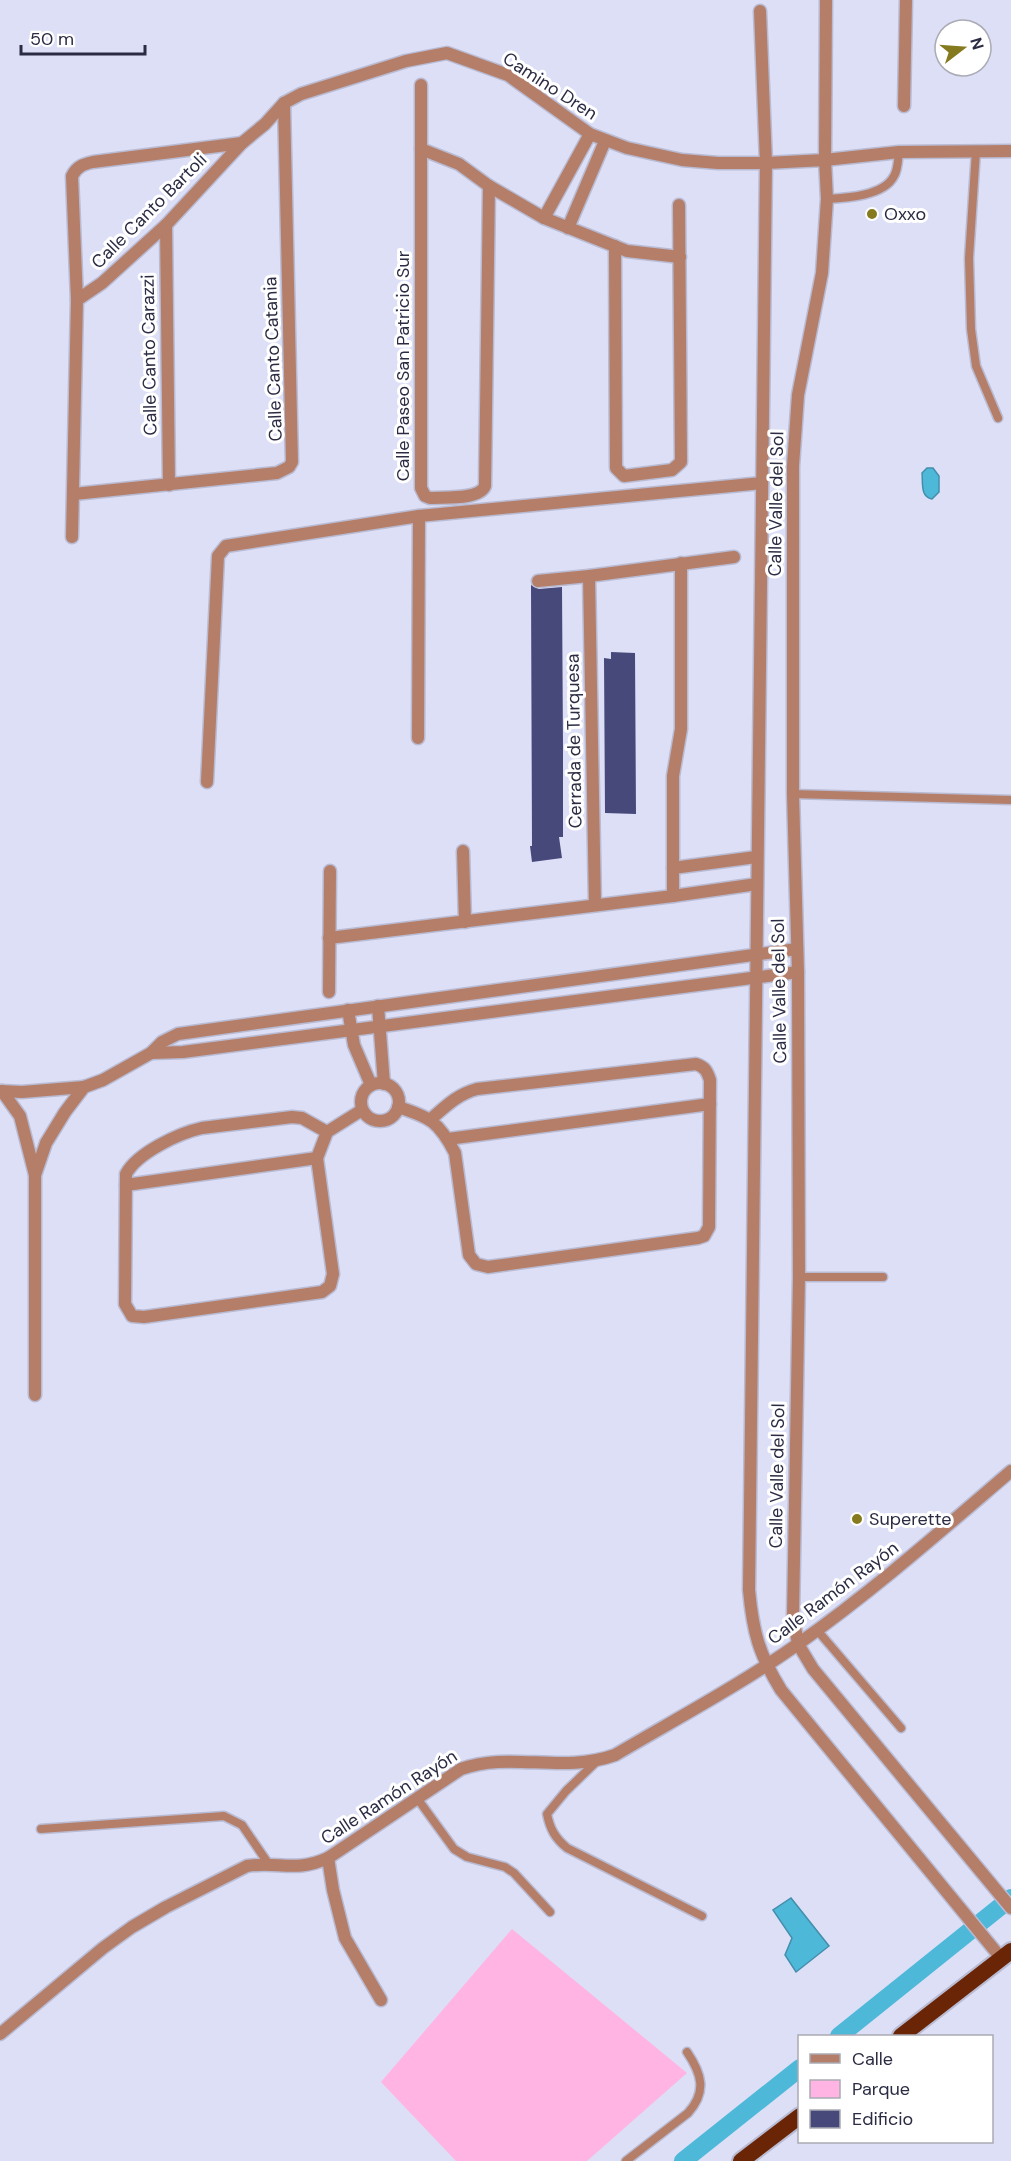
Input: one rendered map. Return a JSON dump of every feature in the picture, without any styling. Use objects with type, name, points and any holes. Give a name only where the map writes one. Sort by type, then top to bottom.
[{"type":"highway","points":[[903,2035],[1001,1951]]},
{"type":"highway","points":[[741,2161],[798,2118]]},
{"type":"street","name":"Calle Valle del Sol","points":[[826,0],[825,160],[827,199],[822,273],[798,395],[793,466],[793,794],[798,972],[799,1277],[793,1616],[798,1644],[813,1669],[1011,1908]]},
{"type":"street","points":[[904,106],[906,0]]},
{"type":"street","points":[[760,11],[766,164],[756,856],[757,977],[749,1590],[752,1622],[766,1666],[781,1690],[952,1899],[1001,1951]]},
{"type":"street","name":"Camino Dren","points":[[242,143],[284,103],[301,94],[396,64],[447,53],[508,75],[590,134],[605,141],[682,160],[766,164],[899,152],[1011,151]]},
{"type":"street","name":"Calle Paseo San Patricio Sur","points":[[421,85],[421,488],[425,496],[430,498],[476,495],[480,494],[485,486],[489,186]]},
{"type":"street","name":"Calle Canto Catania","points":[[74,494],[277,473],[289,467],[292,462],[284,103]]},
{"type":"street","points":[[544,218],[590,134]]},
{"type":"street","points":[[567,228],[605,141]]},
{"type":"street","points":[[72,537],[77,300],[72,176],[81,165],[93,162],[242,143]]},
{"type":"street","name":"Calle Canto Bartoli","points":[[77,300],[102,283],[166,225],[242,143]]},
{"type":"street","points":[[421,149],[459,164],[489,186],[544,218],[567,228],[627,251],[680,257]]},
{"type":"street","points":[[615,246],[615,462],[618,471],[624,476],[672,470],[681,462],[680,205]]},
{"type":"street","name":"Calle Canto Carazzi","points":[[166,225],[169,485]]},
{"type":"street","points":[[207,782],[218,556],[226,546],[419,516],[762,483]]},
{"type":"street","points":[[418,738],[419,516]]},
{"type":"street","points":[[538,581],[734,557]]},
{"type":"street","points":[[674,897],[673,776],[681,729],[681,563]]},
{"type":"street","name":"Cerrada de Turquesa","points":[[589,576],[595,905]]},
{"type":"street","points":[[463,851],[465,922]]},
{"type":"street","points":[[672,868],[756,856]]},
{"type":"street","points":[[329,992],[330,871]]},
{"type":"street","points":[[329,939],[674,897],[757,884]]},
{"type":"street","points":[[1,1091],[22,1092],[84,1087],[103,1080],[151,1053],[162,1042],[178,1034],[468,996],[797,949]]},
{"type":"street","points":[[151,1053],[183,1052],[798,972]]},
{"type":"street","points":[[377,1085],[380,1026],[378,1006]]},
{"type":"street","points":[[348,1010],[354,1045],[377,1085]]},
{"type":"street","points":[[398,1107],[431,1119],[448,1139],[454,1153],[469,1255],[476,1264],[488,1267],[500,1266],[704,1236],[709,1227],[710,1080],[708,1071],[696,1064],[477,1089],[454,1099],[431,1119]]},
{"type":"street","points":[[377,1085],[394,1090],[398,1107],[395,1113],[385,1121],[372,1120],[362,1110],[361,1099],[367,1089],[377,1085]]},
{"type":"street","points":[[35,1174],[46,1143],[84,1087]]},
{"type":"street","points":[[1,1091],[20,1116],[35,1174],[35,1395]]},
{"type":"street","points":[[448,1139],[710,1104]]},
{"type":"street","points":[[327,1132],[302,1118],[292,1117],[187,1131],[172,1138],[131,1165],[126,1174],[124,1304],[132,1316],[144,1317],[322,1292],[330,1286],[333,1274],[317,1158],[327,1132],[362,1110]]},
{"type":"street","points":[[126,1185],[317,1158]]},
{"type":"street","name":"Calle Ramón Rayón","points":[[0,2034],[103,1947],[165,1907],[247,1866],[312,1866],[328,1858],[461,1768],[476,1763],[596,1762],[615,1755],[766,1666],[798,1644],[890,1574],[1011,1471]]},
{"type":"street","points":[[328,1858],[345,1938],[381,2000]]},
{"type":"lane","points":[[976,151],[969,258],[971,329],[976,366],[998,418]]},
{"type":"lane","points":[[827,199],[845,198],[871,192],[886,185],[895,176],[899,152]]},
{"type":"lane","points":[[793,794],[1011,800]]},
{"type":"lane","points":[[799,1277],[883,1277]]},
{"type":"lane","points":[[817,1630],[901,1728]]},
{"type":"lane","points":[[596,1762],[566,1791],[547,1814],[549,1827],[557,1839],[567,1848],[702,1916]]},
{"type":"lane","points":[[417,1798],[454,1849],[467,1857],[504,1867],[514,1873],[550,1912]]},
{"type":"lane","points":[[41,1829],[224,1816],[242,1825],[270,1866]]},
{"type":"lane","points":[[626,2161],[688,2114],[696,2104],[701,2092],[700,2078],[696,2065],[687,2052]]},
{"type":"green space","points":[[512,1929],[687,2073],[587,2161],[456,2161],[381,2082]]},
{"type":"water","points":[[927,468],[933,468],[939,476],[939,492],[932,499],[928,498],[923,489],[922,473]]},
{"type":"water","points":[[791,1898],[829,1946],[796,1972],[785,1955],[792,1938],[773,1910]]},
{"type":"building","points":[[531,585],[539,589],[562,587],[563,747],[563,837],[559,837],[562,858],[532,862],[530,846],[532,846]]},
{"type":"building","points":[[611,652],[635,653],[636,814],[605,813],[604,658],[611,659]]},
{"type":"waterway","points":[[840,2035],[1011,1898]]},
{"type":"waterway","points":[[683,2161],[798,2070]]},
{"type":"place","name":"Oxxo","points":[[872,214]]},
{"type":"place","name":"Superette","points":[[857,1519]]}]
